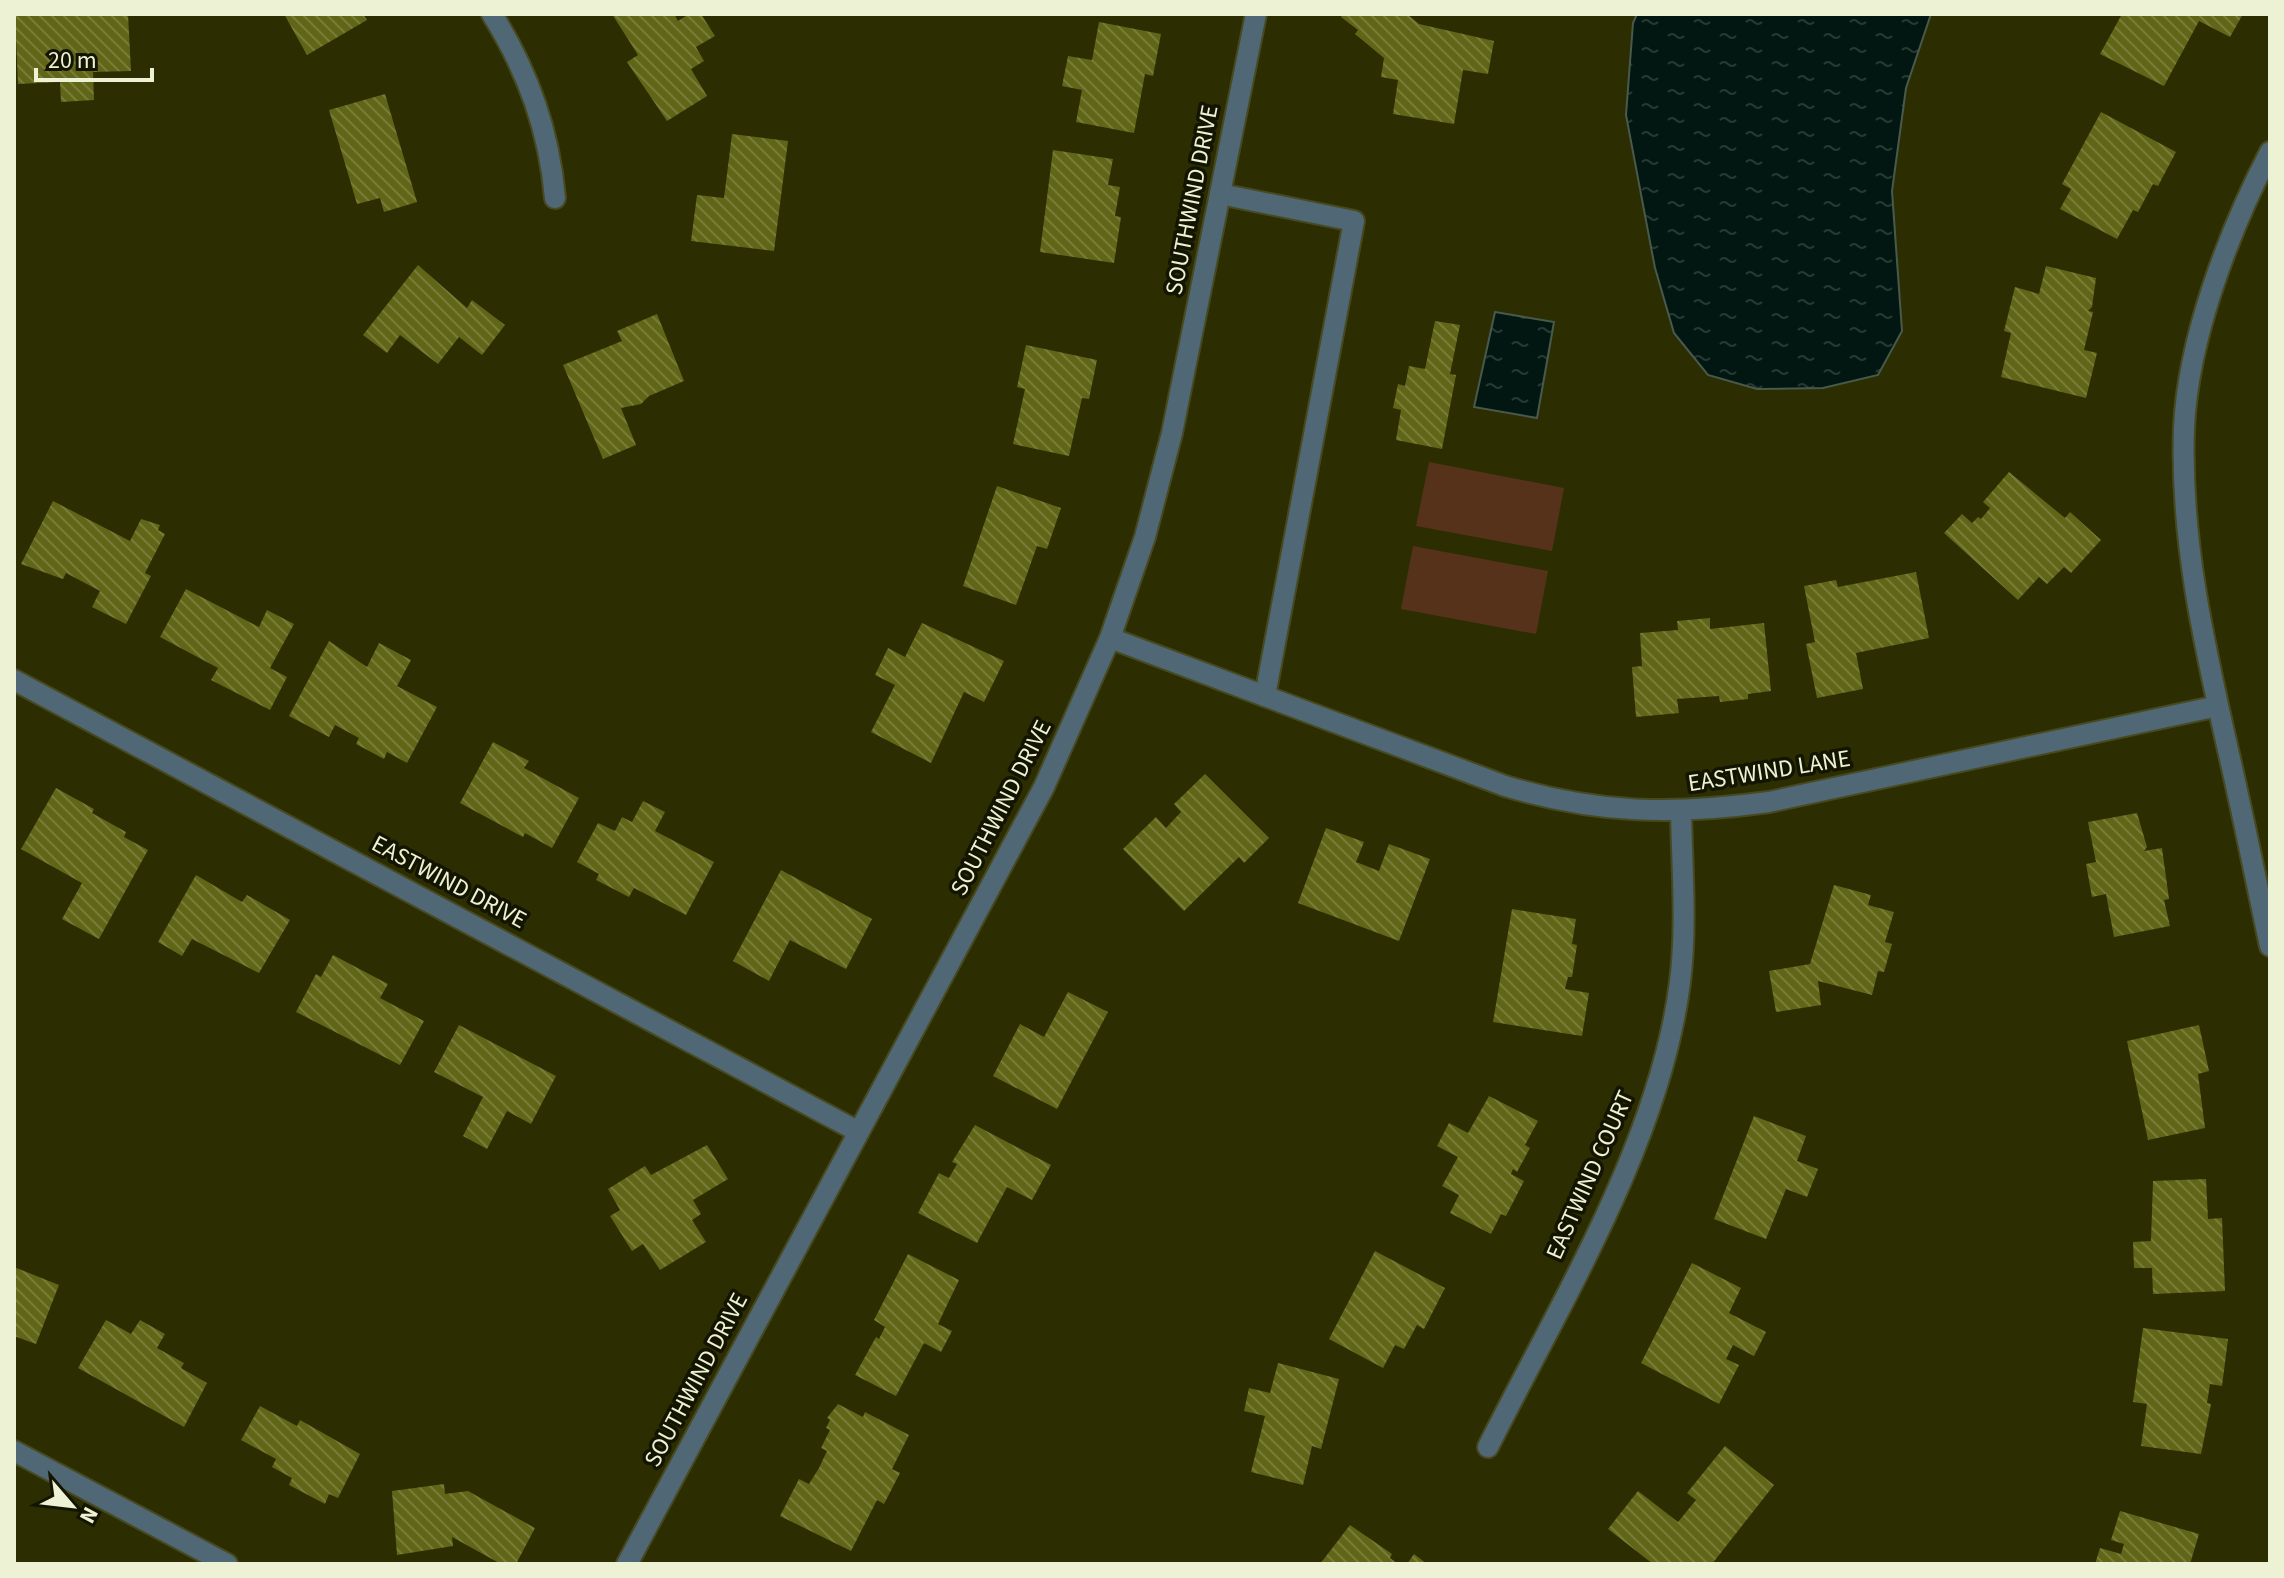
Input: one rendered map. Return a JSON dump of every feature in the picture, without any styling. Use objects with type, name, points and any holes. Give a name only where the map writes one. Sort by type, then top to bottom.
[{"type":"street","points":[[492,14],[532,90],[547,135],[555,198]]},
{"type":"street","name":"SOUTHWIND DRIVE","points":[[627,1564],[1044,787],[1110,638],[1159,485],[1256,14]]},
{"type":"street","points":[[2270,152],[2251,189],[2213,289],[2195,357],[2184,425],[2190,566],[2270,946]]},
{"type":"street","points":[[1220,194],[1354,221],[1265,696]]},
{"type":"street","name":"EASTWIND LANE","points":[[1110,638],[1538,796],[1610,810],[1681,812],[1769,802],[2218,706]]},
{"type":"street","name":"EASTWIND DRIVE","points":[[14,680],[859,1132]]},
{"type":"street","name":"EASTWIND COURT","points":[[1488,1447],[1626,1170],[1659,1086],[1681,981],[1684,927],[1681,812]]},
{"type":"street","points":[[14,1451],[227,1564]]},
{"type":"shaded area","points":[[1429,462],[1564,488],[1552,551],[1416,526]]},
{"type":"shaded area","points":[[1413,546],[1548,571],[1536,634],[1401,609]]},
{"type":"water","points":[[1637,14],[1931,14],[1906,88],[1892,191],[1902,331],[1878,375],[1823,388],[1757,389],[1708,375],[1674,333],[1655,268],[1626,115],[1633,23]]},
{"type":"water","points":[[1495,312],[1554,322],[1537,418],[1474,407]]},
{"type":"building","points":[[15,14],[128,14],[131,71],[93,72],[94,100],[61,102],[60,82],[18,84]]},
{"type":"building","points":[[284,14],[363,14],[367,20],[307,55]]},
{"type":"building","points":[[612,14],[674,14],[678,21],[689,14],[701,14],[715,36],[696,47],[704,61],[691,69],[707,96],[667,121],[627,62],[638,55]]},
{"type":"building","points":[[1343,14],[1407,14],[1419,24],[1494,41],[1488,74],[1463,70],[1454,124],[1393,114],[1398,80],[1381,77],[1384,58],[1355,34],[1358,30],[1341,17]]},
{"type":"building","points":[[2122,14],[2243,14],[2230,37],[2199,21],[2164,86],[2100,54]]},
{"type":"building","points":[[1099,22],[1161,34],[1153,76],[1145,74],[1134,133],[1076,122],[1082,90],[1062,86],[1068,56],[1092,60]]},
{"type":"building","points":[[385,94],[417,202],[384,212],[380,198],[357,204],[329,110]]},
{"type":"building","points":[[2101,112],[2176,152],[2158,186],[2153,184],[2138,212],[2133,210],[2117,239],[2060,209],[2071,189],[2062,184]]},
{"type":"building","points":[[732,134],[788,141],[774,251],[691,241],[697,195],[724,198]]},
{"type":"building","points":[[1053,150],[1113,159],[1108,185],[1120,187],[1115,216],[1121,217],[1114,263],[1040,252]]},
{"type":"building","points":[[418,265],[467,308],[472,300],[505,325],[482,355],[459,337],[438,364],[400,335],[387,353],[363,335]]},
{"type":"building","points":[[2046,266],[2096,278],[2092,307],[2088,311],[2093,312],[2084,350],[2097,353],[2086,398],[2001,377],[2011,333],[2004,331],[2015,287],[2039,294]]},
{"type":"building","points":[[657,314],[684,381],[649,396],[641,404],[621,408],[636,445],[603,459],[563,365],[622,341],[617,331]]},
{"type":"building","points":[[1435,321],[1460,325],[1450,374],[1456,375],[1442,449],[1396,440],[1401,410],[1393,408],[1398,384],[1405,386],[1409,366],[1425,369]]},
{"type":"building","points":[[1026,345],[1097,360],[1089,399],[1082,398],[1069,456],[1013,444],[1025,389],[1017,387]]},
{"type":"building","points":[[2009,472],[2065,518],[2070,512],[2101,540],[2071,573],[2064,567],[2047,584],[2039,577],[2018,600],[1944,533],[1962,514],[1972,523],[1978,517],[1981,519],[1990,508],[1983,502]]},
{"type":"building","points":[[997,486],[1061,508],[1047,549],[1037,546],[1016,605],[963,586]]},
{"type":"building","points":[[53,501],[130,541],[141,519],[160,525],[158,530],[165,534],[145,573],[151,576],[126,624],[92,607],[100,591],[66,573],[63,579],[21,564]]},
{"type":"building","points":[[1916,572],[1929,638],[1856,653],[1863,689],[1817,698],[1806,644],[1815,642],[1804,586],[1836,580],[1838,587]]},
{"type":"building","points":[[186,589],[259,627],[267,610],[294,624],[270,668],[287,677],[270,710],[211,680],[218,668],[160,637]]},
{"type":"building","points":[[1710,618],[1710,629],[1764,623],[1771,691],[1748,694],[1748,699],[1720,702],[1719,696],[1677,699],[1679,713],[1636,717],[1632,667],[1642,666],[1640,633],[1678,630],[1677,621]]},
{"type":"building","points":[[922,623],[1004,661],[984,702],[964,692],[931,763],[871,732],[895,685],[875,675],[888,648],[905,657]]},
{"type":"building","points":[[329,641],[367,667],[379,643],[411,660],[397,686],[437,707],[407,763],[387,752],[384,759],[356,744],[359,738],[335,725],[329,737],[289,716]]},
{"type":"building","points":[[493,742],[529,761],[524,768],[579,798],[552,848],[525,833],[523,837],[460,803]]},
{"type":"building","points":[[1205,774],[1269,838],[1244,863],[1239,857],[1184,911],[1123,849],[1156,817],[1166,828],[1181,812],[1174,804]]},
{"type":"building","points":[[56,788],[94,809],[92,813],[126,832],[124,837],[148,850],[99,939],[62,919],[82,883],[21,849]]},
{"type":"building","points":[[643,801],[665,812],[655,831],[714,862],[686,915],[634,888],[629,897],[596,880],[599,874],[577,862],[598,823],[615,831],[622,817],[632,822]]},
{"type":"building","points":[[2137,813],[2147,847],[2144,851],[2162,848],[2169,899],[2164,900],[2170,926],[2114,937],[2106,894],[2092,897],[2086,864],[2096,862],[2088,822]]},
{"type":"building","points":[[1326,828],[1364,842],[1356,862],[1379,871],[1389,844],[1430,859],[1399,941],[1298,903]]},
{"type":"building","points":[[781,870],[872,919],[846,969],[790,940],[769,981],[733,961]]},
{"type":"building","points":[[196,875],[242,902],[247,895],[290,920],[259,973],[192,939],[182,956],[158,942]]},
{"type":"building","points":[[1834,885],[1871,895],[1868,905],[1894,912],[1885,942],[1892,944],[1884,972],[1878,971],[1872,995],[1818,981],[1821,1005],[1776,1012],[1769,971],[1810,964]]},
{"type":"building","points":[[1512,909],[1576,919],[1572,944],[1577,945],[1572,977],[1568,977],[1565,989],[1589,993],[1582,1036],[1493,1022]]},
{"type":"building","points":[[333,955],[388,984],[380,998],[424,1021],[400,1065],[296,1012],[316,974],[321,977]]},
{"type":"building","points":[[1068,992],[1108,1012],[1057,1109],[993,1076],[1020,1024],[1044,1037]]},
{"type":"building","points":[[459,1025],[556,1076],[531,1124],[507,1111],[487,1149],[463,1136],[483,1097],[434,1072]]},
{"type":"building","points":[[2199,1025],[2209,1071],[2198,1074],[2205,1128],[2148,1140],[2127,1041]]},
{"type":"building","points":[[1489,1096],[1538,1121],[1525,1145],[1530,1148],[1517,1172],[1513,1169],[1511,1174],[1524,1181],[1506,1216],[1501,1214],[1491,1234],[1450,1213],[1459,1195],[1442,1186],[1458,1157],[1437,1146],[1449,1123],[1468,1133]]},
{"type":"building","points":[[1754,1116],[1806,1136],[1797,1161],[1818,1169],[1807,1197],[1786,1189],[1766,1239],[1714,1219]]},
{"type":"building","points":[[975,1125],[1051,1165],[1032,1200],[1007,1187],[977,1243],[918,1213],[939,1173],[949,1178],[957,1164],[952,1162]]},
{"type":"building","points":[[707,1145],[728,1179],[693,1200],[701,1214],[692,1220],[706,1242],[660,1270],[643,1244],[632,1251],[610,1216],[620,1210],[608,1189],[645,1166],[651,1175]]},
{"type":"building","points":[[2206,1179],[2208,1219],[2222,1218],[2225,1291],[2153,1294],[2152,1268],[2134,1268],[2133,1242],[2151,1241],[2153,1181]]},
{"type":"building","points":[[1375,1251],[1445,1288],[1424,1329],[1417,1325],[1404,1349],[1395,1345],[1383,1368],[1329,1339]]},
{"type":"building","points":[[908,1254],[959,1280],[938,1324],[952,1331],[941,1352],[924,1343],[896,1396],[855,1375],[885,1327],[874,1320]]},
{"type":"building","points":[[1692,1263],[1741,1288],[1729,1313],[1766,1332],[1754,1356],[1733,1345],[1726,1359],[1739,1365],[1719,1404],[1641,1363]]},
{"type":"building","points":[[14,1267],[59,1285],[36,1344],[14,1336]]},
{"type":"building","points":[[106,1320],[131,1334],[140,1320],[165,1334],[157,1348],[184,1363],[181,1368],[207,1383],[184,1427],[78,1368]]},
{"type":"building","points":[[2143,1328],[2228,1339],[2222,1386],[2210,1384],[2207,1403],[2211,1404],[2201,1454],[2141,1446],[2147,1404],[2133,1402]]},
{"type":"building","points":[[1278,1363],[1339,1379],[1321,1449],[1312,1446],[1303,1485],[1251,1472],[1265,1416],[1244,1411],[1249,1388],[1270,1393]]},
{"type":"building","points":[[838,1404],[863,1417],[865,1412],[909,1435],[892,1469],[900,1473],[884,1504],[877,1500],[851,1551],[780,1516],[799,1479],[809,1484],[819,1468],[827,1451],[821,1448],[830,1430],[826,1428],[830,1420],[827,1418]]},
{"type":"building","points":[[260,1406],[297,1426],[300,1420],[360,1454],[338,1498],[329,1494],[325,1504],[289,1485],[292,1478],[272,1467],[276,1459],[241,1440]]},
{"type":"building","points":[[1725,1446],[1774,1485],[1712,1564],[1653,1564],[1608,1529],[1638,1491],[1678,1522],[1696,1500],[1687,1493]]},
{"type":"building","points":[[444,1484],[445,1494],[468,1491],[535,1528],[516,1564],[501,1564],[452,1537],[453,1546],[397,1555],[392,1491]]},
{"type":"building","points":[[2120,1511],[2199,1534],[2190,1564],[2095,1564],[2100,1548],[2121,1554],[2124,1544],[2111,1540]]},
{"type":"building","points":[[1350,1525],[1392,1554],[1390,1558],[1398,1564],[1320,1564]]},
{"type":"building","points":[[1414,1554],[1427,1564],[1407,1564]]}]
